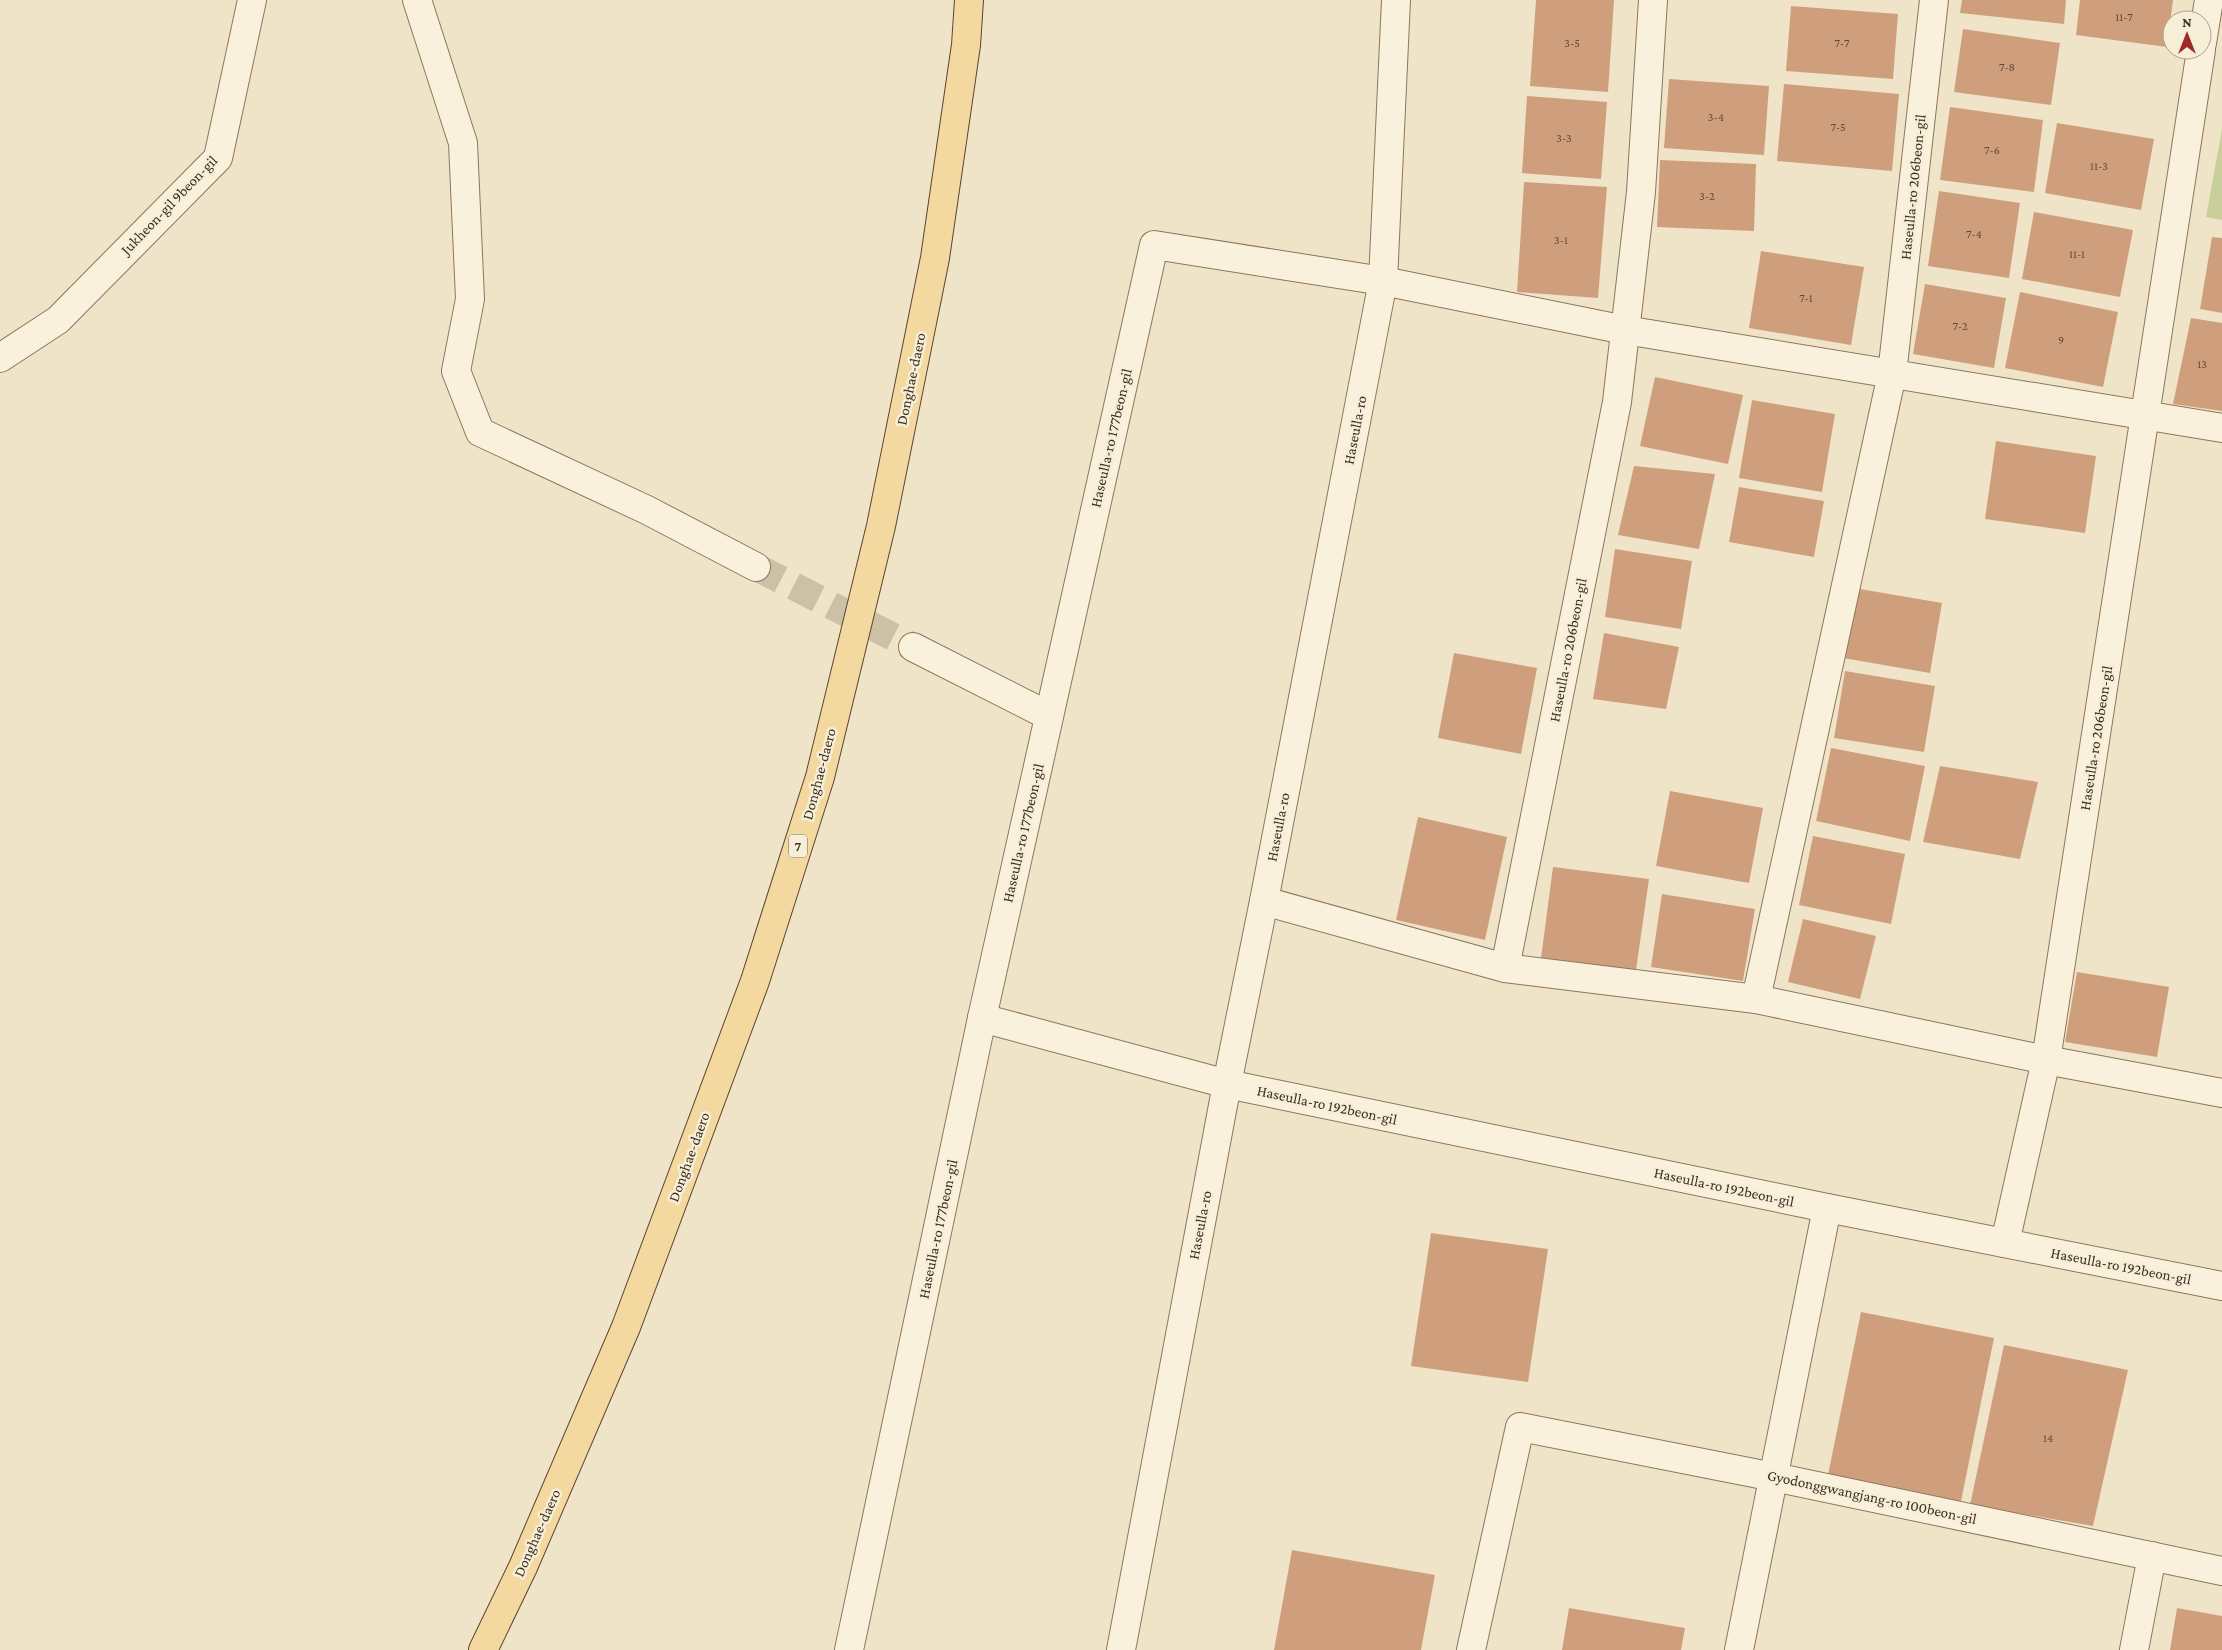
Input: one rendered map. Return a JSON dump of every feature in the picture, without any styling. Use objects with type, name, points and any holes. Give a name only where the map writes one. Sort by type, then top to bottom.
[{"type":"main road","name":"Donghae-daero","points":[[483,1650],[523,1567],[626,1327],[755,981],[820,778],[881,526],[935,258],[966,45],[969,0]]},
{"type":"street","name":"Jukheon-gil 9beon-gil","points":[[0,358],[58,320],[218,158],[252,0]]},
{"type":"street","points":[[417,0],[463,144],[470,299],[456,371],[480,432],[647,510],[756,567]]},
{"type":"street","name":"Haseulla-ro","points":[[1121,1650],[1226,1084],[1264,901],[1383,281],[1396,0]]},
{"type":"street","name":"Haseulla-ro 206beon-gil","points":[[1505,968],[1617,402],[1641,192],[1653,0]]},
{"type":"street","name":"Haseulla-ro 206beon-gil","points":[[1756,1000],[1892,374],[1934,0]]},
{"type":"street","name":"Haseulla-ro 206beon-gil","points":[[2005,1243],[2046,1060],[2199,60]]},
{"type":"street","name":"Haseulla-ro 177beon-gil","points":[[849,1650],[982,1018],[1154,245],[1383,281]]},
{"type":"street","points":[[1383,281],[1625,330],[2222,428]]},
{"type":"street","points":[[913,647],[1049,716]]},
{"type":"street","points":[[1264,901],[1505,968],[1756,1000],[2046,1060],[2222,1093]]},
{"type":"street","name":"Haseulla-ro 192beon-gil","points":[[982,1018],[1226,1084],[1826,1208],[2222,1286]]},
{"type":"street","points":[[1738,1650],[1774,1477],[1826,1208]]},
{"type":"street","name":"Gyodonggwangjang-ro 100beon-gil","points":[[1471,1650],[1520,1428],[1774,1477],[2222,1571]]},
{"type":"street","points":[[2134,1650],[2152,1556]]},
{"type":"green space","points":[[2222,129],[2222,220],[2206,217]]},
{"type":"building","points":[[1536,0],[1614,0],[1608,92],[1530,86]]},
{"type":"building","points":[[1962,0],[2066,0],[2064,24],[1960,13]]},
{"type":"building","points":[[2080,0],[2173,0],[2172,10],[2162,10],[2162,46],[2076,35]]},
{"type":"building","points":[[1791,6],[1898,14],[1893,79],[1786,71]]},
{"type":"building","points":[[1963,29],[2060,43],[2051,105],[1954,92]]},
{"type":"building","points":[[1669,79],[1769,86],[1764,155],[1664,148]]},
{"type":"building","points":[[1784,84],[1899,94],[1892,171],[1777,161]]},
{"type":"building","points":[[1527,96],[1607,102],[1601,179],[1522,173]]},
{"type":"building","points":[[1950,107],[2043,120],[2034,192],[1940,180]]},
{"type":"building","points":[[2057,123],[2154,139],[2141,210],[2045,193]]},
{"type":"building","points":[[1660,160],[1756,164],[1754,231],[1657,227]]},
{"type":"building","points":[[1524,182],[1607,187],[1598,298],[1517,292]]},
{"type":"building","points":[[1939,191],[2020,203],[2009,278],[1928,266]]},
{"type":"building","points":[[2034,212],[2133,230],[2120,297],[2022,279]]},
{"type":"building","points":[[2212,237],[2222,238],[2222,313],[2200,309]]},
{"type":"building","points":[[1761,251],[1864,267],[1851,345],[1749,328]]},
{"type":"building","points":[[1925,284],[2006,298],[1994,368],[1913,354]]},
{"type":"building","points":[[2020,292],[2118,312],[2103,387],[2005,368]]},
{"type":"building","points":[[2191,318],[2222,323],[2222,411],[2173,404]]},
{"type":"building","points":[[1655,377],[1743,395],[1728,464],[1640,446]]},
{"type":"building","points":[[1752,400],[1835,414],[1822,492],[1739,478]]},
{"type":"building","points":[[1996,441],[2096,456],[2085,533],[1985,519]]},
{"type":"building","points":[[1634,466],[1715,474],[1699,549],[1618,535]]},
{"type":"building","points":[[1739,487],[1824,501],[1814,557],[1729,542]]},
{"type":"building","points":[[1615,549],[1692,561],[1681,629],[1605,617]]},
{"type":"building","points":[[1854,588],[1942,603],[1930,673],[1843,658]]},
{"type":"building","points":[[1604,633],[1679,647],[1666,709],[1593,699]]},
{"type":"building","points":[[1454,653],[1537,668],[1521,754],[1438,738]]},
{"type":"building","points":[[1845,671],[1935,686],[1924,752],[1834,738]]},
{"type":"building","points":[[1831,748],[1925,766],[1910,841],[1816,821]]},
{"type":"building","points":[[1940,766],[2038,782],[2020,859],[1923,842]]},
{"type":"building","points":[[1670,791],[1763,808],[1749,883],[1656,866]]},
{"type":"building","points":[[1418,817],[1507,837],[1485,940],[1396,920]]},
{"type":"building","points":[[1813,836],[1905,854],[1891,924],[1799,905]]},
{"type":"building","points":[[1553,867],[1649,879],[1636,970],[1541,958]]},
{"type":"building","points":[[1662,894],[1755,909],[1743,981],[1651,967]]},
{"type":"building","points":[[1803,919],[1876,936],[1860,999],[1788,982]]},
{"type":"building","points":[[2077,972],[2169,987],[2157,1057],[2065,1042]]},
{"type":"building","points":[[1431,1233],[1548,1249],[1528,1382],[1411,1366]]},
{"type":"building","points":[[1861,1312],[1994,1338],[1960,1506],[1827,1480]]},
{"type":"building","points":[[2004,1345],[2128,1370],[2093,1526],[1970,1505]]},
{"type":"building","points":[[1292,1550],[1435,1575],[1421,1650],[1274,1650]]},
{"type":"building","points":[[1569,1608],[1685,1628],[1681,1650],[1562,1650]]},
{"type":"building","points":[[2177,1608],[2222,1616],[2222,1650],[2170,1650]]},
{"type":"tunnel","points":[[756,567],[913,647]]}]
